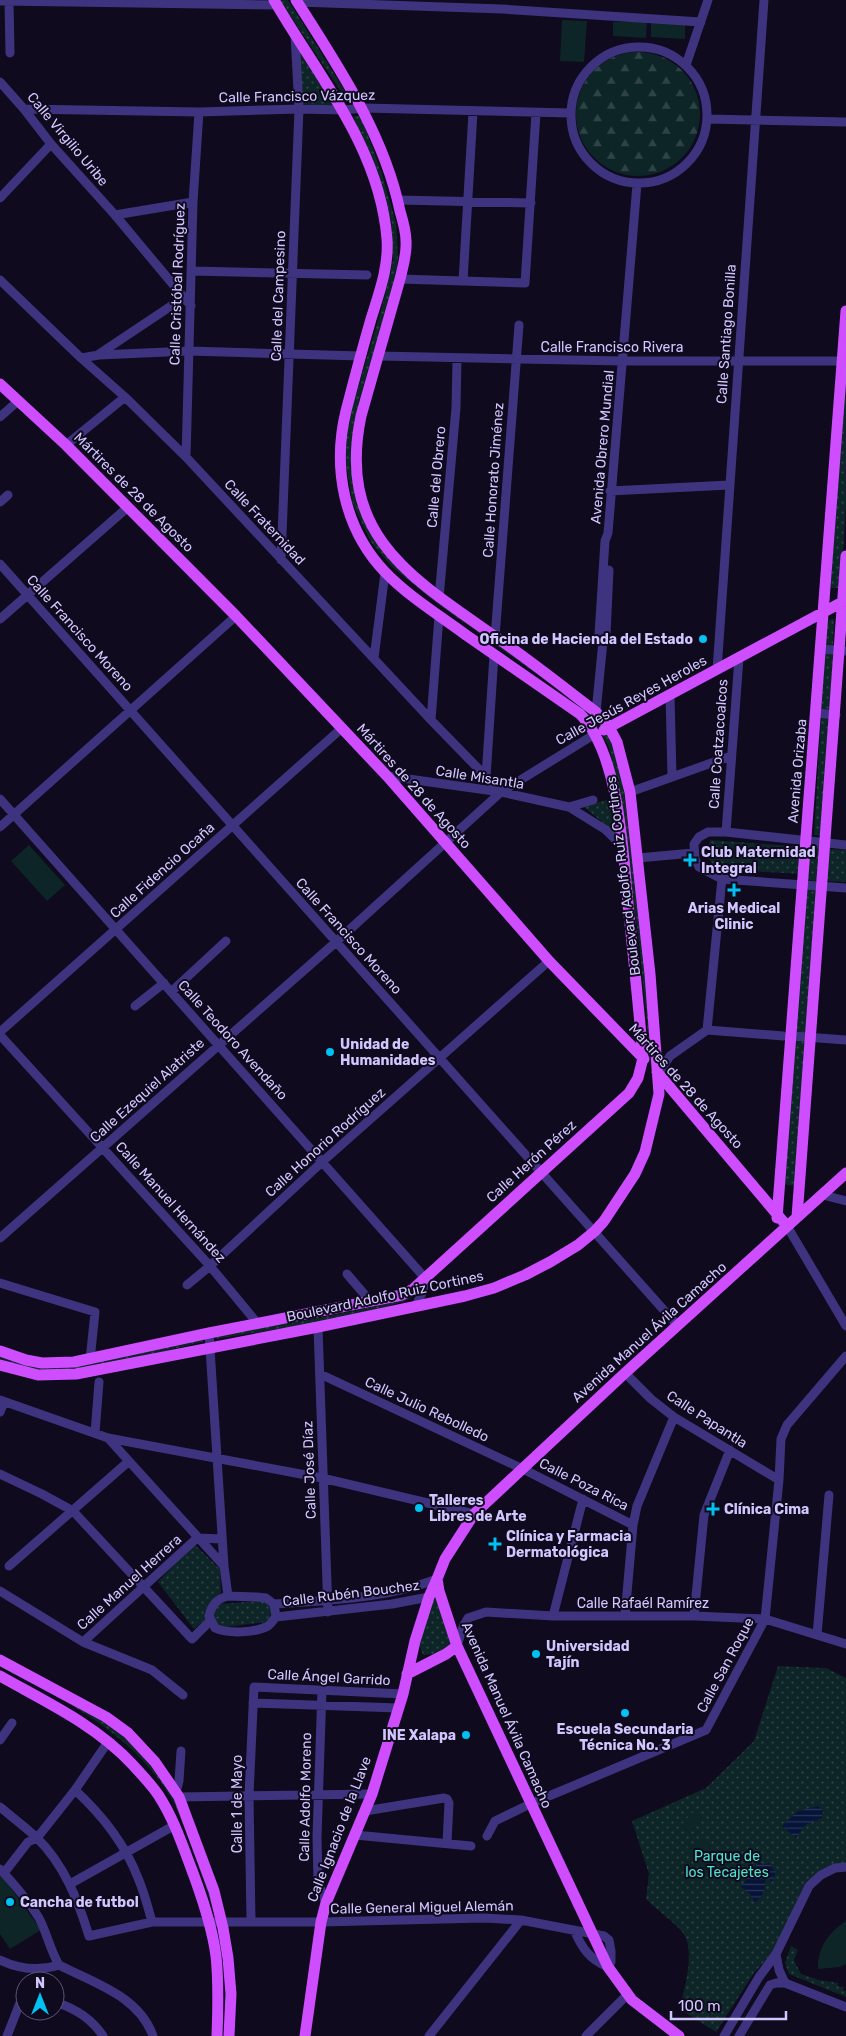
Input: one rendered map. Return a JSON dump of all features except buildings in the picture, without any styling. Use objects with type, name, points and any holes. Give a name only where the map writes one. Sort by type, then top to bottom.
[{"type":"main road","name":"Boulevard Adolfo Ruiz Cortines","points":[[0,1365],[38,1375],[76,1374],[416,1306],[487,1290],[525,1275],[578,1245],[595,1231],[620,1198],[635,1174],[645,1152],[660,1094],[630,792],[620,751],[609,727],[596,712],[439,598],[412,575],[390,552],[368,521],[361,502],[357,482],[356,439],[406,258],[406,240],[398,200],[388,168],[362,108],[297,1]]},
{"type":"main road","name":"Boulevard Adolfo Ruiz Cortines","points":[[275,3],[344,110],[359,140],[380,201],[387,241],[384,274],[341,438],[342,486],[356,532],[370,555],[385,573],[439,616],[580,714],[595,734],[610,775],[622,846],[643,1058]]},
{"type":"main road","name":"Avenida Orizaba","points":[[778,1234],[777,1214],[787,1036],[804,884],[823,613],[844,361],[846,310]]},
{"type":"main road","name":"Mártires de 28 de Agosto","points":[[0,384],[66,446],[236,616],[387,776],[549,961],[658,1074],[787,1226]]},
{"type":"main road","points":[[797,1217],[812,1038],[825,843],[843,651],[846,556]]},
{"type":"main road","name":"Calle Jesús Reyes Heroles","points":[[595,734],[844,601]]},
{"type":"main road","name":"Calle Herón Pérez","points":[[425,1278],[629,1093],[638,1078],[643,1058]]},
{"type":"main road","name":"Avenida Manuel Ávila Camacho","points":[[680,2036],[646,2012],[628,1996],[608,1967],[457,1646],[437,1580],[444,1559],[474,1514],[625,1373],[846,1173]]},
{"type":"main road","points":[[780,1186],[784,1191],[788,1192],[799,1190]]},
{"type":"main road","name":"Boulevard Adolfo Ruiz Cortines","points":[[0,1351],[26,1360],[42,1362],[58,1363],[90,1360],[209,1333],[402,1295],[413,1289],[425,1278]]},
{"type":"main road","name":"Calle Ignacio de la Llave","points":[[305,2036],[320,1922],[326,1903],[372,1794],[403,1694],[415,1641],[429,1597],[437,1580]]},
{"type":"main road","points":[[415,1641],[420,1655],[432,1661]]},
{"type":"main road","points":[[407,1674],[457,1646]]},
{"type":"main road","points":[[0,1660],[106,1716],[128,1733],[155,1762],[178,1794],[214,1891],[222,1921],[231,1994],[229,2036]]},
{"type":"main road","points":[[0,1676],[65,1712],[108,1742],[132,1763],[158,1795],[175,1825],[208,1922],[216,1955],[218,1990],[217,2036]]},
{"type":"street","points":[[687,62],[708,0]]},
{"type":"street","name":"Calle Santiago Bonilla","points":[[716,670],[764,0]]},
{"type":"street","points":[[10,53],[4,1],[275,3]]},
{"type":"street","points":[[297,1],[502,5],[701,22]]},
{"type":"street","name":"Calle del Campesino","points":[[280,560],[299,109],[295,34]]},
{"type":"street","points":[[643,45],[674,53],[687,62],[703,100],[706,119],[704,133],[688,164],[668,179],[653,183],[637,184],[604,174],[591,163],[580,149],[574,134],[570,113],[578,85],[586,72],[598,60],[611,52],[626,47],[643,45]]},
{"type":"street","name":"Calle Virgilio Uribe","points":[[0,82],[51,144],[115,215],[190,306]]},
{"type":"street","name":"Calle Francisco Vázquez","points":[[24,109],[199,112],[299,109],[344,110],[362,108],[570,113]]},
{"type":"street","name":"Calle Cristóbal Rodríguez","points":[[186,457],[193,202],[199,112]]},
{"type":"street","points":[[463,281],[473,112]]},
{"type":"street","points":[[400,279],[525,283],[536,113]]},
{"type":"street","points":[[706,119],[846,122]]},
{"type":"street","points":[[0,198],[51,144]]},
{"type":"street","name":"Avenida Obrero Mundial","points":[[596,712],[602,641],[599,634],[605,541],[608,533],[637,184]]},
{"type":"street","points":[[398,200],[531,203]]},
{"type":"street","points":[[115,215],[193,202]]},
{"type":"street","points":[[192,272],[367,275]]},
{"type":"street","name":"Calle Fraternidad","points":[[0,280],[81,358],[126,397],[186,457],[280,560],[501,792]]},
{"type":"street","points":[[99,355],[183,298]]},
{"type":"street","name":"Calle Honorato Jiménez","points":[[495,637],[519,325]]},
{"type":"street","points":[[81,358],[99,355],[190,352],[361,356]]},
{"type":"street","name":"Calle Francisco Rivera","points":[[379,356],[516,360],[844,361]]},
{"type":"street","name":"Calle del Obrero","points":[[439,598],[456,408],[457,359]]},
{"type":"street","points":[[66,446],[126,397]]},
{"type":"street","points":[[0,417],[18,401]]},
{"type":"street","points":[[610,491],[729,485]]},
{"type":"street","points":[[0,502],[8,495]]},
{"type":"street","points":[[0,619],[128,507]]},
{"type":"street","name":"Calle Francisco Moreno","points":[[0,564],[678,1326]]},
{"type":"street","points":[[374,658],[385,573]]},
{"type":"street","points":[[0,827],[236,616]]},
{"type":"street","points":[[431,720],[439,616]]},
{"type":"street","points":[[821,649],[843,651]]},
{"type":"street","points":[[486,778],[494,654]]},
{"type":"street","name":"Calle Coatzacoalcos","points":[[726,832],[739,658]]},
{"type":"street","points":[[670,695],[672,777]]},
{"type":"street","points":[[817,713],[836,715]]},
{"type":"street","name":"Calle Fidencio Ocaña","points":[[0,1033],[342,728]]},
{"type":"street","name":"Calle Jesús Reyes Heroles","points":[[445,842],[501,792],[595,734]]},
{"type":"street","points":[[630,792],[731,756]]},
{"type":"street","name":"Calle Misantla","points":[[387,776],[501,792],[569,807],[606,830],[622,846]]},
{"type":"street","name":"Calle Teodoro Avendaño","points":[[0,799],[425,1278]]},
{"type":"street","name":"Calle Misantla","points":[[569,807],[593,800]]},
{"type":"street","points":[[846,845],[726,832],[708,832],[699,837],[694,844],[693,853],[699,866],[722,879],[846,888]]},
{"type":"street","name":"Calle Ezequiel Alatriste","points":[[0,1238],[336,942],[445,842]]},
{"type":"street","points":[[638,858],[693,853]]},
{"type":"street","points":[[707,1030],[722,879]]},
{"type":"street","points":[[171,992],[226,942]]},
{"type":"street","name":"Calle Honorio Rodríguez","points":[[187,1285],[439,1057],[549,961]]},
{"type":"street","points":[[135,1006],[164,983]]},
{"type":"street","points":[[658,1074],[670,1056],[707,1030],[846,1040]]},
{"type":"street","name":"Calle Manuel Hernández","points":[[0,1033],[210,1266],[258,1324]]},
{"type":"street","points":[[823,1195],[846,1201]]},
{"type":"street","points":[[787,1226],[846,1326]]},
{"type":"street","points":[[347,1274],[371,1302]]},
{"type":"street","points":[[416,1306],[423,1291],[425,1278]]},
{"type":"street","points":[[0,1283],[95,1312],[90,1360]]},
{"type":"street","name":"Calle José Díaz","points":[[318,1326],[326,1600],[328,1612]]},
{"type":"street","points":[[209,1333],[216,1458],[228,1596]]},
{"type":"street","name":"Calle San Roque","points":[[487,1836],[495,1822],[530,1804],[706,1730],[765,1619],[779,1480],[781,1439],[787,1425],[846,1356]]},
{"type":"street","name":"Calle Papantla","points":[[625,1373],[651,1399],[674,1417],[779,1480]]},
{"type":"street","name":"Calle Julio Rebolledo","points":[[320,1374],[523,1469]]},
{"type":"street","points":[[95,1433],[99,1382]]},
{"type":"street","points":[[0,1412],[2,1401],[108,1438],[322,1478],[474,1514]]},
{"type":"street","points":[[625,1616],[633,1525],[637,1506],[674,1417]]},
{"type":"street","points":[[108,1438],[224,1566]]},
{"type":"street","points":[[694,1616],[704,1515],[730,1450]]},
{"type":"street","points":[[9,1566],[128,1462]]},
{"type":"street","name":"Calle Poza Rica","points":[[523,1469],[633,1525]]},
{"type":"street","points":[[0,1474],[73,1511],[192,1639],[210,1621]]},
{"type":"street","points":[[817,1635],[829,1494]]},
{"type":"street","points":[[554,1616],[583,1499]]},
{"type":"street","name":"Calle Manuel Herrera","points":[[83,1642],[197,1538],[222,1539]]},
{"type":"street","name":"Calle Rubén Bouchez","points":[[274,1604],[391,1594],[416,1588],[437,1580]]},
{"type":"street","points":[[0,1592],[83,1642],[152,1670],[183,1694]]},
{"type":"street","points":[[228,1596],[257,1596],[266,1598],[274,1604],[276,1617],[270,1626],[256,1630],[222,1631],[215,1628],[210,1621],[209,1616],[213,1605],[219,1599],[228,1596]]},
{"type":"street","name":"Calle Rubén Bouchez","points":[[276,1617],[392,1604],[429,1597]]},
{"type":"street","name":"Calle Rafaél Ramírez","points":[[457,1646],[468,1618],[486,1612],[554,1616],[694,1616],[765,1619],[846,1644]]},
{"type":"street","name":"Calle Ángel Garrido","points":[[254,1687],[403,1694]]},
{"type":"street","name":"Calle 1 de Mayo","points":[[251,1921],[249,1795],[254,1687]]},
{"type":"street","name":"Calle Adolfo Moreno","points":[[322,1690],[318,1795],[318,1882],[326,1903]]},
{"type":"street","points":[[355,1707],[357,1693]]},
{"type":"street","name":"Calle Ángel Garrido","points":[[253,1703],[398,1708]]},
{"type":"street","points":[[0,1740],[12,1723]]},
{"type":"street","points":[[108,1742],[75,1790],[37,1838],[28,1842],[2,1871],[39,1918],[54,1956],[60,1965],[121,1995],[142,2014],[153,2036]]},
{"type":"street","points":[[181,1751],[178,1794],[372,1794]]},
{"type":"street","points":[[75,1790],[92,1806],[114,1834],[138,1876],[152,1922]]},
{"type":"street","points":[[364,1811],[447,1799],[449,1803],[447,1843]]},
{"type":"street","points":[[0,1808],[37,1838],[55,1860],[70,1884],[175,1825]]},
{"type":"street","points":[[355,1835],[471,1846]]},
{"type":"street","points":[[724,2036],[759,1978],[776,1954],[810,1886],[821,1875],[836,1868],[846,1867]]},
{"type":"street","name":"Calle General Miguel Alemán","points":[[70,1884],[89,1936],[152,1922],[320,1922],[484,1918],[521,1920],[590,1932]]},
{"type":"street","points":[[429,2036],[521,1920]]},
{"type":"street","points":[[574,1930],[586,1953],[597,1962],[608,1967]]},
{"type":"street","points":[[776,1954],[779,1970],[785,1983]]},
{"type":"street","points":[[0,1960],[31,1969],[46,1969],[60,1965]]},
{"type":"street","points":[[759,1978],[764,1978],[770,1985]]},
{"type":"street","points":[[739,2036],[770,1985],[776,1983],[785,1983],[846,2007]]},
{"type":"street","points":[[586,2036],[628,1996]]},
{"type":"street","points":[[65,2006],[81,2014],[103,2036]]},
{"type":"street","points":[[15,2016],[8,2032],[17,2036]]},
{"type":"green space","points":[[280,0],[288,0],[353,104],[348,102]]},
{"type":"green space","points":[[562,20],[587,21],[584,62],[560,61]]},
{"type":"green space","points":[[613,22],[647,22],[646,38],[613,36]]},
{"type":"green space","points":[[651,22],[685,24],[685,39],[651,37]]},
{"type":"green space","points":[[299,49],[337,106],[302,104]]},
{"type":"green space","points":[[638,52],[662,56],[682,70],[696,90],[700,114],[696,138],[682,158],[662,172],[638,176],[614,172],[594,158],[580,138],[576,114],[580,90],[594,70],[614,56]]},
{"type":"green space","points":[[353,116],[361,116],[381,171],[396,223],[398,261],[387,308],[354,423],[351,459],[357,503],[375,540],[395,563],[440,601],[572,692],[600,722],[596,725],[569,697],[439,605],[392,567],[371,542],[353,505],[345,460],[348,422],[382,307],[393,261],[392,224],[376,172]]},
{"type":"green space","points":[[846,367],[846,503],[841,588],[830,588]]},
{"type":"green space","points":[[834,619],[833,646],[822,645],[824,620]]},
{"type":"green space","points":[[825,652],[834,653],[829,712],[820,711]]},
{"type":"green space","points":[[821,717],[831,718],[823,836],[814,835]]},
{"type":"green space","points":[[608,732],[621,769],[657,1053],[649,1045],[638,933],[614,770],[609,747],[603,737]]},
{"type":"green space","points":[[611,799],[614,832],[583,806]]},
{"type":"green space","points":[[710,840],[804,847],[802,874],[716,869],[707,856]]},
{"type":"green space","points":[[29,845],[65,885],[47,901],[11,861]]},
{"type":"green space","points":[[809,846],[821,847],[818,881],[806,880]]},
{"type":"green space","points":[[829,849],[846,850],[846,882],[826,881]]},
{"type":"green space","points":[[805,888],[818,889],[806,1034],[796,1033]]},
{"type":"green space","points":[[795,1040],[805,1041],[794,1186],[783,1184]]},
{"type":"green space","points":[[420,1291],[409,1299],[388,1307],[359,1314],[217,1339],[216,1335],[320,1318],[371,1307],[396,1301]]},
{"type":"green space","points":[[202,1338],[203,1342],[116,1362],[71,1369],[49,1370],[29,1368],[0,1359],[0,1355],[29,1364]]},
{"type":"green space","points":[[194,1544],[220,1569],[221,1595],[209,1604],[205,1613],[207,1618],[194,1629],[158,1582]]},
{"type":"green space","points":[[437,1598],[453,1641],[436,1653],[423,1655],[419,1645],[433,1599]]},
{"type":"green space","points":[[266,1602],[271,1609],[270,1618],[266,1622],[218,1628],[212,1615],[219,1604]]},
{"type":"green space","points":[[0,1662],[98,1717],[124,1737],[152,1765],[175,1797],[218,1912],[214,1913],[195,1856],[174,1804],[155,1775],[137,1755],[95,1720],[48,1692],[0,1667]]},
{"type":"green space","name":"Parque de los Tecajetes","points":[[778,1666],[826,1668],[846,1678],[846,1863],[827,1867],[805,1883],[773,1952],[754,1973],[716,2032],[680,2009],[688,1970],[689,1949],[687,1940],[679,1929],[646,1899],[649,1874],[632,1821],[706,1788],[754,1741]]},
{"type":"green space","points":[[693,1812],[702,1820],[690,1833],[681,1825]]},
{"type":"green space","points":[[702,1837],[720,1862],[705,1873],[687,1848]]},
{"type":"green space","name":"Cancha de futbol","points":[[0,1873],[41,1930],[10,1949],[0,1934]]},
{"type":"green space","points":[[846,1921],[846,1964],[840,1967],[818,1969],[818,1961],[825,1941],[834,1930]]},
{"type":"green space","points":[[791,1946],[798,1950],[794,1960],[801,1974],[819,1980],[838,1983],[838,1986],[844,1987],[843,1990],[846,1991],[846,1997],[789,1974],[785,1963]]},
{"type":"water","points":[[818,1806],[823,1811],[822,1818],[805,1825],[796,1838],[782,1826],[798,1811]]},
{"type":"water","points":[[759,1862],[764,1865],[769,1863],[776,1872],[772,1882],[755,1867]]},
{"type":"water","points":[[754,1874],[765,1880],[763,1893],[755,1903],[750,1894],[741,1887],[748,1876]]},
{"type":"place","name":"Oficina de Hacienda del Estado","points":[[703,639]]},
{"type":"place","name":"Club Maternidad Integral","points":[[690,860]]},
{"type":"place","name":"Arias Medical Clinic","points":[[734,890]]},
{"type":"place","name":"Unidad de Humanidades","points":[[330,1052]]},
{"type":"place","name":"Talleres Libres de Arte","points":[[419,1508]]},
{"type":"place","name":"Clínica Cima","points":[[713,1509]]},
{"type":"place","name":"Clínica y Farmacia Dermatológica","points":[[495,1544]]},
{"type":"place","name":"Universidad Tajín","points":[[536,1654]]},
{"type":"place","name":"Escuela Secundaria Técnica No. 3","points":[[625,1713]]},
{"type":"place","name":"INE Xalapa","points":[[466,1735]]},
{"type":"place","name":"Cancha de futbol","points":[[10,1902]]}]
